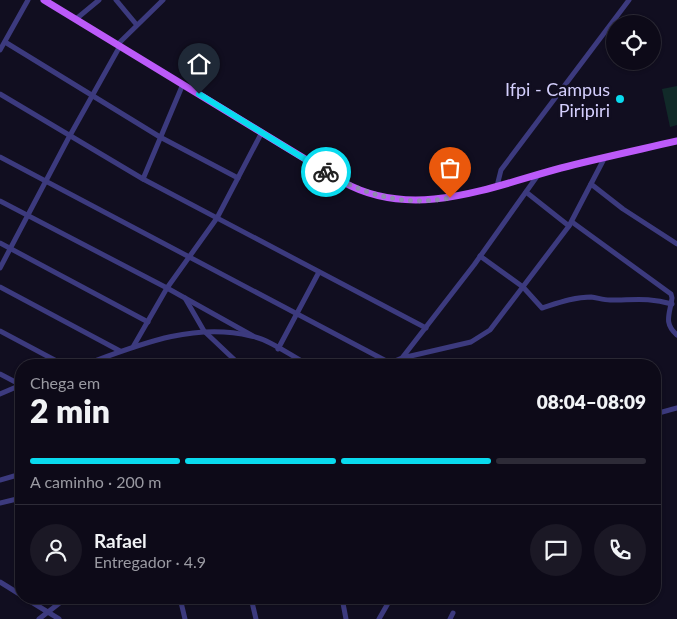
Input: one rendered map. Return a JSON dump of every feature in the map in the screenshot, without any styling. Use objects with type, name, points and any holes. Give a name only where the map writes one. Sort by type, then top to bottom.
[{"type":"main road","points":[[44,0],[343,182],[378,196],[408,201],[438,200],[677,141]]},
{"type":"street","points":[[0,50],[28,0]]},
{"type":"street","points":[[76,19],[99,0]]},
{"type":"street","points":[[116,0],[136,24]]},
{"type":"street","points":[[0,268],[118,46],[136,24],[164,0]]},
{"type":"street","points":[[497,186],[501,170],[629,0]]},
{"type":"street","points":[[5,42],[93,94],[160,137],[238,178]]},
{"type":"street","points":[[143,179],[183,84]]},
{"type":"street","points":[[0,94],[143,179],[426,328]]},
{"type":"street","points":[[133,347],[187,256],[217,218],[262,132]]},
{"type":"street","points":[[0,157],[379,359]]},
{"type":"street","points":[[402,358],[471,342],[495,325],[570,224],[605,158]]},
{"type":"street","points":[[402,358],[480,256],[538,175]]},
{"type":"street","points":[[591,184],[624,209],[677,244]]},
{"type":"street","points":[[526,192],[667,291],[672,298],[672,304],[667,316],[668,324],[677,335]]},
{"type":"street","points":[[0,201],[167,288],[297,359]]},
{"type":"street","points":[[0,243],[148,322]]},
{"type":"street","points":[[480,256],[523,287],[542,308],[569,299],[591,297],[658,300],[672,304]]},
{"type":"street","points":[[278,349],[319,272]]},
{"type":"street","points":[[0,287],[120,352]]},
{"type":"street","points":[[185,298],[204,331],[234,359]]},
{"type":"street","points":[[0,331],[53,359]]},
{"type":"street","points":[[101,359],[171,336],[204,331],[253,336]]},
{"type":"street","points":[[0,374],[15,382]]},
{"type":"street","points":[[0,394],[15,388]]},
{"type":"street","points":[[661,412],[677,408]]},
{"type":"street","points":[[0,480],[15,476]]},
{"type":"street","points":[[0,503],[13,500]]},
{"type":"street","points":[[0,582],[15,591]]},
{"type":"street","points":[[35,604],[59,619]]},
{"type":"street","points":[[39,619],[58,604]]},
{"type":"street","points":[[183,604],[185,619]]},
{"type":"street","points":[[252,604],[256,619]]},
{"type":"street","points":[[343,604],[346,619]]},
{"type":"street","points":[[379,619],[388,604]]},
{"type":"street","points":[[450,619],[453,613]]},
{"type":"green space","points":[[677,86],[677,125],[670,127],[662,89]]},
{"type":"way so far","points":[[326,172],[354,188],[378,196],[408,201],[450,198]]},
{"type":"place","name":"Ifpi - Campus Piripiri","points":[[620,99]]},
{"type":"route","points":[[199,94],[326,172]]}]
